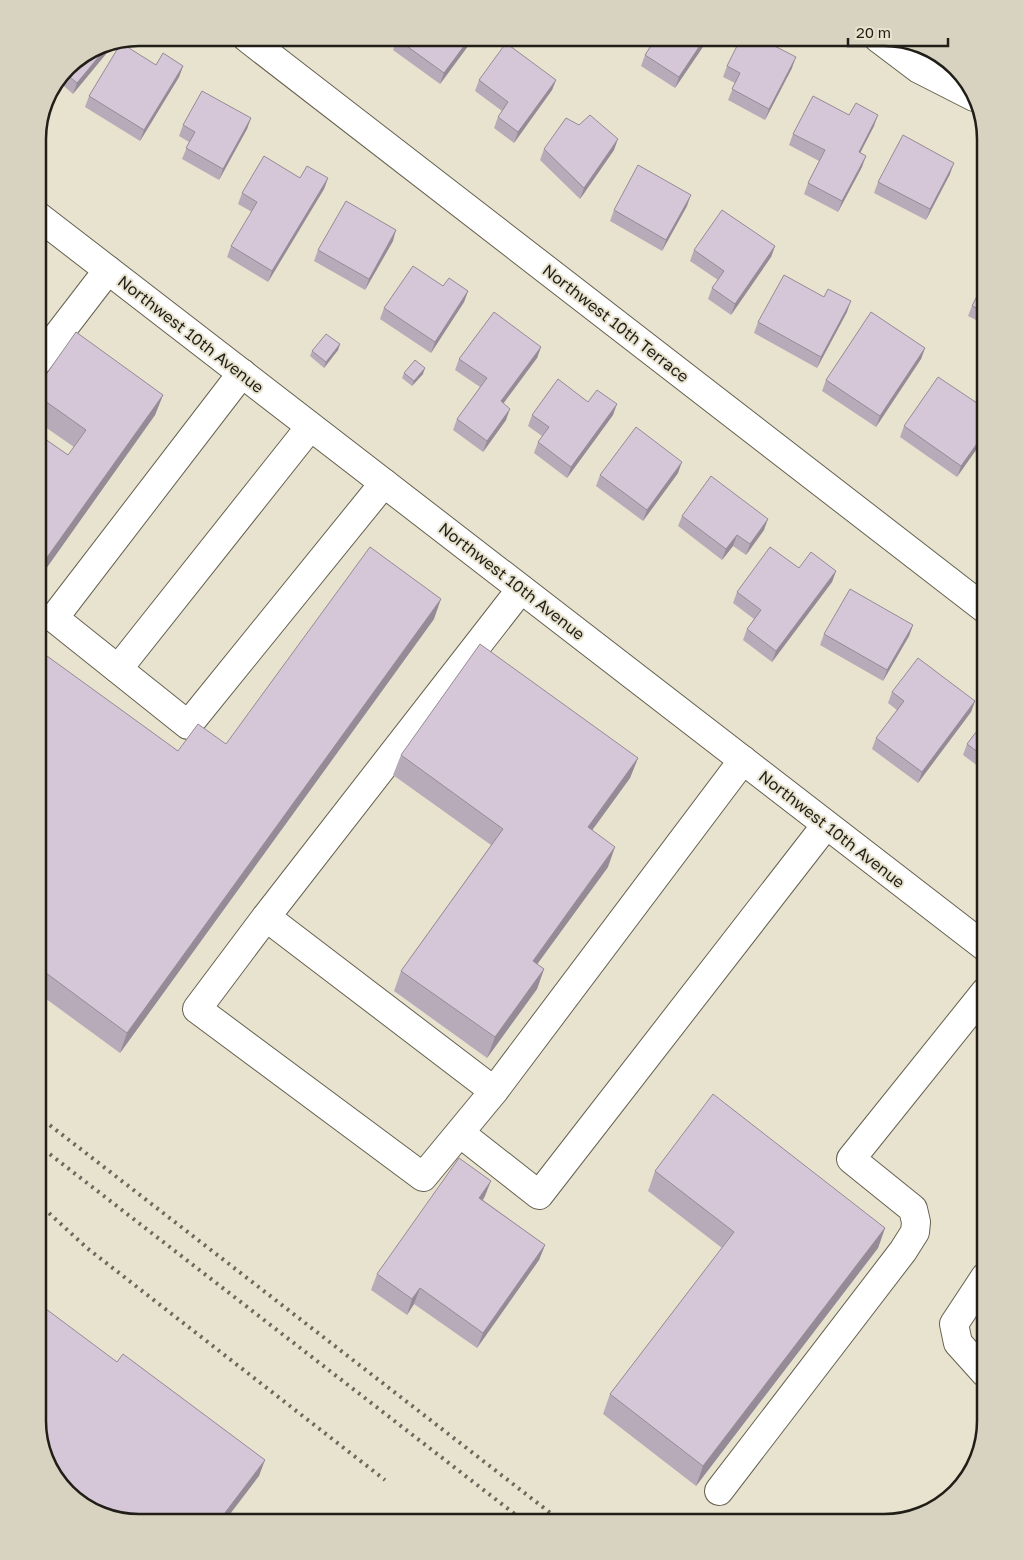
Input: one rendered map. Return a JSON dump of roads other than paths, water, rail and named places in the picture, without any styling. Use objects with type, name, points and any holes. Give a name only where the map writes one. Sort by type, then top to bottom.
[{"type":"street","name":"Northwest 10th Terrace","points":[[257,46],[977,602]]},
{"type":"street","points":[[889,46],[919,69],[963,91]]},
{"type":"street","name":"Northwest 10th Avenue","points":[[46,222],[977,940]]},
{"type":"street","points":[[46,351],[108,270]]},
{"type":"street","points":[[242,373],[54,618],[188,725],[384,483]]},
{"type":"street","points":[[118,669],[310,427]]},
{"type":"street","points":[[521,589],[197,1008],[423,1177],[494,1091],[743,760]]},
{"type":"street","points":[[460,1133],[539,1195],[826,825]]},
{"type":"street","points":[[266,918],[494,1091]]},
{"type":"street","points":[[718,1491],[903,1251],[914,1232],[916,1222],[913,1209],[850,1159],[977,1003]]},
{"type":"street","points":[[977,1290],[954,1324],[958,1343],[977,1363]]},
{"type":"railway","points":[[46,1122],[552,1514]]},
{"type":"railway","points":[[46,1151],[515,1514]]},
{"type":"railway","points":[[46,1210],[87,1248],[385,1480]]}]
